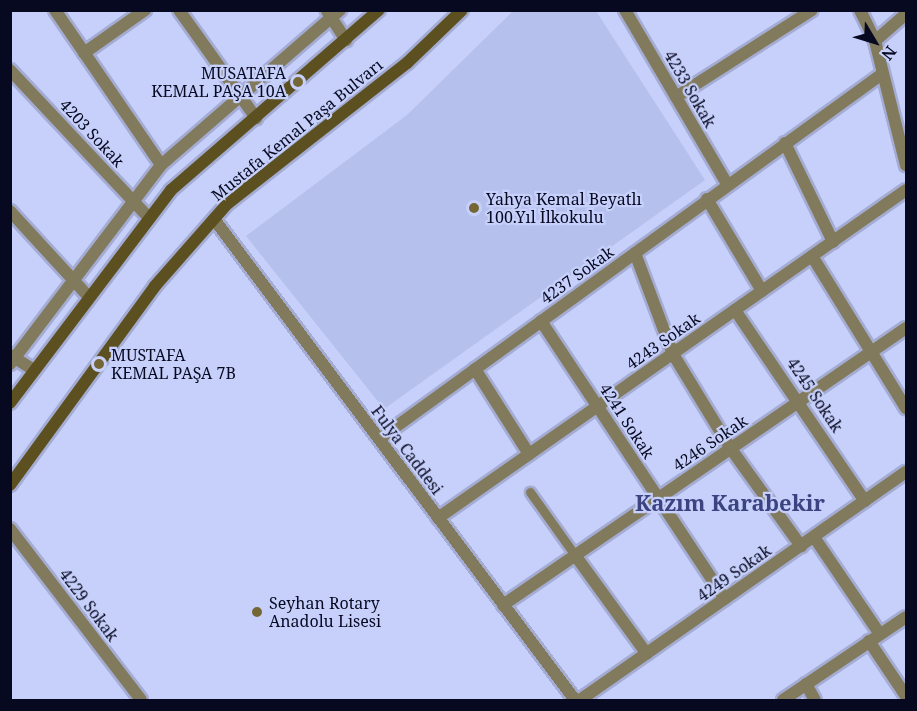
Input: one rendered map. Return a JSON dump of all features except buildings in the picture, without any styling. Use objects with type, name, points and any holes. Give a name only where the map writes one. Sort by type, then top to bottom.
[{"type":"main road","name":"Mustafa Kemal Paşa Bulvarı","points":[[10,403],[88,296],[171,190],[379,10]]},
{"type":"main road","name":"Mustafa Kemal Paşa Bulvarı","points":[[10,485],[155,286],[214,219],[407,63],[462,10]]},
{"type":"street","points":[[55,10],[161,165]]},
{"type":"street","points":[[84,53],[145,10]]},
{"type":"street","points":[[179,10],[256,118]]},
{"type":"street","points":[[676,97],[812,10]]},
{"type":"street","points":[[860,10],[875,41],[882,74],[904,148],[906,165]]},
{"type":"street","name":"4233 Sokak","points":[[629,12],[727,184]]},
{"type":"street","points":[[34,370],[12,359],[161,165],[238,93],[333,13],[346,40]]},
{"type":"street","points":[[875,41],[906,14]]},
{"type":"street","name":"4203 Sokak","points":[[10,70],[149,218]]},
{"type":"street","name":"4237 Sokak","points":[[379,439],[727,184],[882,74]]},
{"type":"street","points":[[785,143],[833,242]]},
{"type":"street","name":"4243 Sokak","points":[[438,518],[906,190]]},
{"type":"street","points":[[707,199],[762,291]]},
{"type":"street","points":[[10,211],[88,296]]},
{"type":"street","name":"Fulya Caddesi","points":[[214,219],[575,700]]},
{"type":"street","points":[[635,253],[673,354],[731,449],[801,546]]},
{"type":"street","points":[[812,256],[906,408]]},
{"type":"street","name":"4245 Sokak","points":[[735,310],[800,401],[865,501]]},
{"type":"street","name":"4241 Sokak","points":[[541,321],[724,599]]},
{"type":"street","name":"4246 Sokak","points":[[503,605],[906,328]]},
{"type":"street","points":[[475,369],[529,454]]},
{"type":"street","name":"4249 Sokak","points":[[580,700],[906,472]]},
{"type":"street","name":"4229 Sokak","points":[[10,529],[141,700]]},
{"type":"street","points":[[814,537],[880,634]]},
{"type":"street","points":[[575,555],[647,654]]},
{"type":"street","points":[[783,700],[906,617]]},
{"type":"street","points":[[869,641],[906,696]]},
{"type":"street","points":[[806,684],[815,700]]},
{"type":"lane","points":[[530,492],[575,555]]},
{"type":"shaded area","name":"Yahya Kemal Beyatlı 100.Yıl İlkokulu","points":[[513,11],[596,11],[705,180],[384,409],[246,236],[407,115]]},
{"type":"place","name":"MUSATAFA KEMAL PAŞA 10A","points":[[298,82]]},
{"type":"place","name":"Yahya Kemal Beyatlı 100.Yıl İlkokulu","points":[[474,208]]},
{"type":"place","name":"MUSTAFA KEMAL PAŞA 7B","points":[[99,364]]},
{"type":"place","name":"Seyhan Rotary Anadolu Lisesi","points":[[257,612]]},
{"type":"district","name":"Kazım Karabekir","points":[[730,503]]}]
